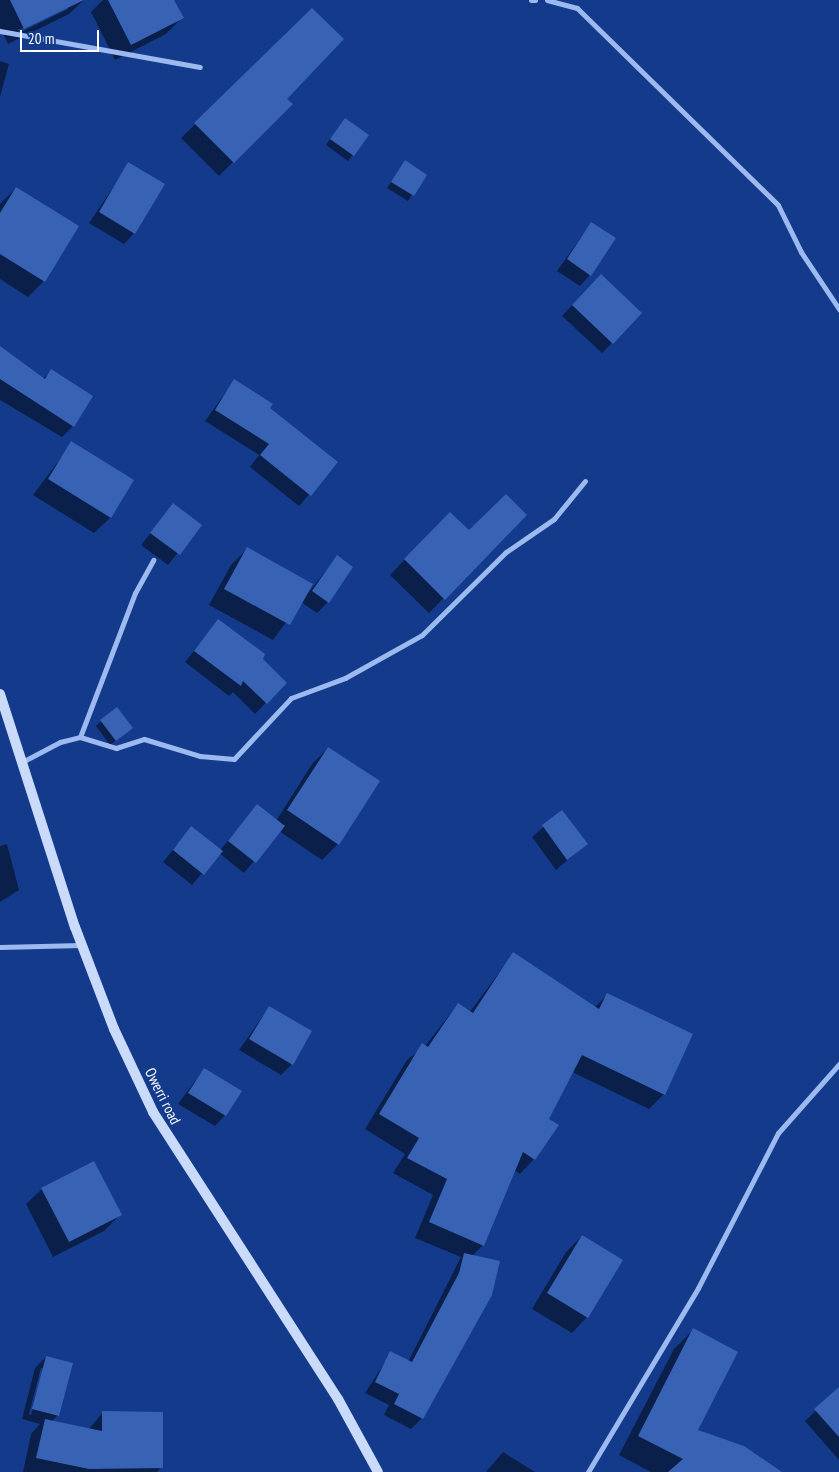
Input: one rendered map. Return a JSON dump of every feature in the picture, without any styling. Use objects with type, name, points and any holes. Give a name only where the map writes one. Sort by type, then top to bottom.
[{"type":"main road","name":"Owerri road","points":[[0,694],[82,945],[114,1029],[176,1154],[338,1399],[378,1472]]},
{"type":"street","points":[[547,0],[577,8],[778,205],[801,252],[839,309]]},
{"type":"street","points":[[0,31],[200,67]]},
{"type":"street","points":[[21,763],[60,742],[80,737],[116,748],[144,739],[200,756],[234,759],[291,698],[345,678],[422,635],[506,552],[554,519],[585,481]]},
{"type":"street","points":[[80,737],[135,593],[153,560]]},
{"type":"street","points":[[0,947],[82,945]]},
{"type":"street","points":[[588,1472],[698,1288],[778,1133],[839,1064]]},
{"type":"building","points":[[10,0],[84,0],[24,29]]},
{"type":"building","points":[[108,0],[174,0],[184,18],[131,45]]},
{"type":"building","points":[[312,8],[344,39],[287,99],[293,104],[234,163],[194,123]]},
{"type":"building","points":[[345,118],[369,135],[354,156],[330,139]]},
{"type":"building","points":[[405,160],[427,175],[414,196],[391,182]]},
{"type":"building","points":[[128,162],[165,184],[135,234],[99,212]]},
{"type":"building","points":[[16,187],[79,226],[45,282],[0,254],[0,213]]},
{"type":"building","points":[[591,222],[616,238],[591,276],[567,259]]},
{"type":"building","points":[[601,274],[642,313],[613,344],[572,305]]},
{"type":"building","points":[[0,346],[45,379],[51,369],[93,396],[74,427],[0,379]]},
{"type":"building","points":[[234,379],[273,404],[270,408],[338,462],[311,496],[260,455],[269,444],[215,410]]},
{"type":"building","points":[[71,441],[134,480],[111,518],[48,479]]},
{"type":"building","points":[[506,494],[527,515],[445,600],[404,559],[450,512],[469,530]]},
{"type":"building","points":[[173,503],[202,525],[180,555],[150,533]]},
{"type":"building","points":[[247,547],[313,584],[290,625],[224,589]]},
{"type":"building","points":[[337,555],[353,567],[329,603],[312,591]]},
{"type":"building","points":[[218,619],[265,654],[263,659],[287,683],[267,704],[243,681],[241,686],[194,651]]},
{"type":"building","points":[[117,707],[133,728],[116,741],[100,720]]},
{"type":"building","points":[[328,747],[380,781],[339,845],[287,810]]},
{"type":"building","points":[[257,804],[285,826],[256,863],[228,841]]},
{"type":"building","points":[[562,810],[588,844],[567,860],[542,825]]},
{"type":"building","points":[[191,826],[223,851],[204,875],[173,850]]},
{"type":"building","points":[[513,952],[599,1009],[607,993],[693,1034],[665,1095],[582,1055],[549,1119],[559,1125],[535,1160],[523,1152],[484,1246],[429,1222],[447,1179],[407,1158],[419,1138],[379,1114],[422,1043],[428,1047],[458,1003],[473,1013]]},
{"type":"building","points":[[269,1006],[312,1031],[293,1065],[249,1039]]},
{"type":"building","points":[[204,1068],[242,1091],[226,1116],[188,1093]]},
{"type":"building","points":[[94,1161],[122,1215],[69,1242],[41,1188]]},
{"type":"building","points":[[582,1235],[623,1260],[588,1318],[547,1293]]},
{"type":"building","points":[[464,1253],[500,1261],[492,1295],[423,1419],[394,1404],[399,1394],[375,1382],[390,1351],[412,1362],[459,1273]]},
{"type":"building","points":[[693,1328],[738,1352],[698,1430],[744,1446],[782,1472],[668,1472],[683,1459],[638,1436]]},
{"type":"building","points":[[46,1356],[73,1363],[59,1416],[32,1409]]},
{"type":"building","points":[[839,1387],[839,1437],[814,1409]]},
{"type":"building","points":[[102,1411],[163,1412],[163,1468],[89,1469],[36,1458],[45,1419],[102,1431]]}]
